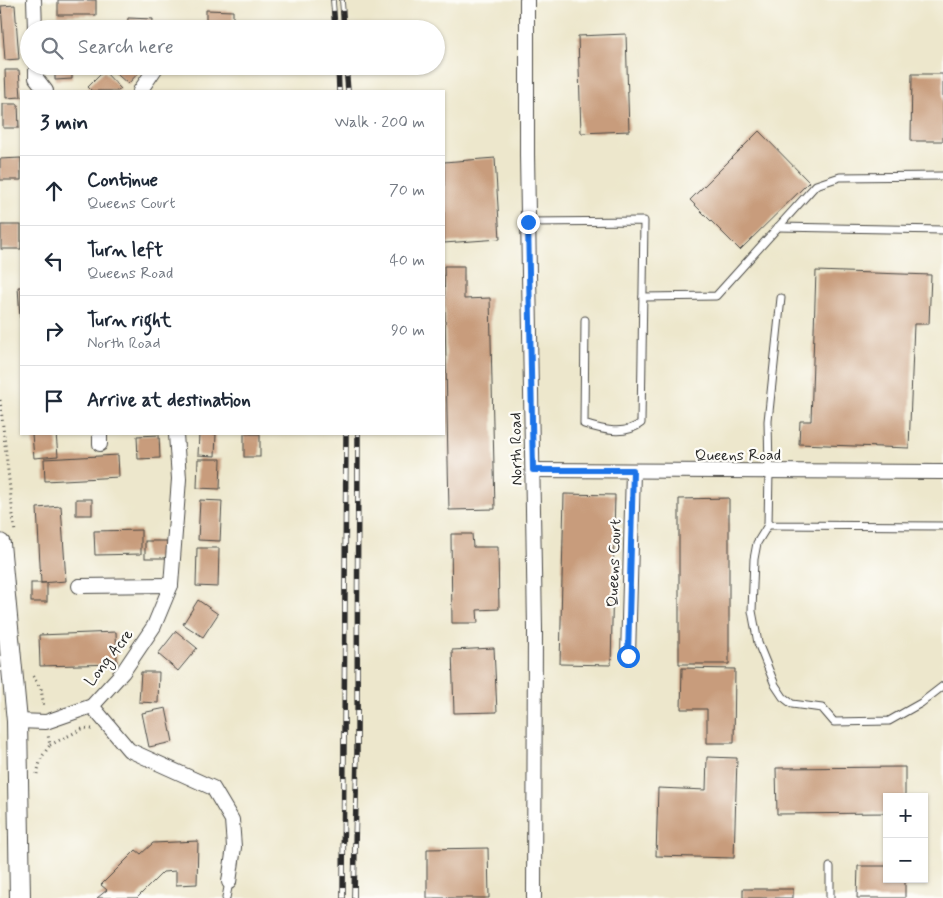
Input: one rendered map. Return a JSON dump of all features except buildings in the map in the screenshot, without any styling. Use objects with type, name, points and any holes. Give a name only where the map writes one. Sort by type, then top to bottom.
[{"type":"main road","points":[[0,544],[16,721],[20,898]]},
{"type":"street","points":[[34,0],[35,20]]},
{"type":"street","name":"North Road","points":[[528,0],[528,222],[535,629],[534,898]]},
{"type":"street","points":[[36,75],[36,78],[45,90]]},
{"type":"street","points":[[141,90],[151,75]]},
{"type":"street","name":"Long Acre","points":[[16,721],[46,722],[92,706],[123,672],[154,626],[171,585],[179,478],[176,435]]},
{"type":"street","name":"Queens Road","points":[[533,470],[943,472]]},
{"type":"street","name":"Queens Court","points":[[628,656],[633,470]]},
{"type":"street","points":[[79,586],[171,585]]},
{"type":"street","points":[[92,706],[129,750],[214,788],[232,820],[234,847],[229,882]]},
{"type":"lane","points":[[643,297],[716,296],[816,186],[840,177],[943,176]]},
{"type":"lane","points":[[528,222],[644,221],[641,423],[633,429],[605,430],[584,424],[585,320]]},
{"type":"lane","points":[[778,227],[943,230]]},
{"type":"lane","points":[[781,298],[768,421],[768,525],[757,543],[754,559],[752,611],[758,643],[775,685],[783,697],[792,704],[822,708],[834,722],[885,723],[897,718],[943,686]]},
{"type":"lane","points":[[768,525],[943,526]]},
{"type":"lane","points":[[830,867],[830,898]]},
{"type":"lane","points":[[226,898],[229,882]]},
{"type":"path","points":[[50,745],[84,728],[92,729],[104,721]]},
{"type":"railway","points":[[333,0],[334,20]]},
{"type":"railway","points":[[342,0],[343,20]]},
{"type":"railway","points":[[338,75],[339,90]]},
{"type":"railway","points":[[347,75],[348,90]]},
{"type":"railway","points":[[343,898],[346,435]]},
{"type":"railway","points":[[354,898],[357,751],[358,435]]},
{"type":"route","points":[[528,222],[533,470],[633,470],[628,656]]}]
